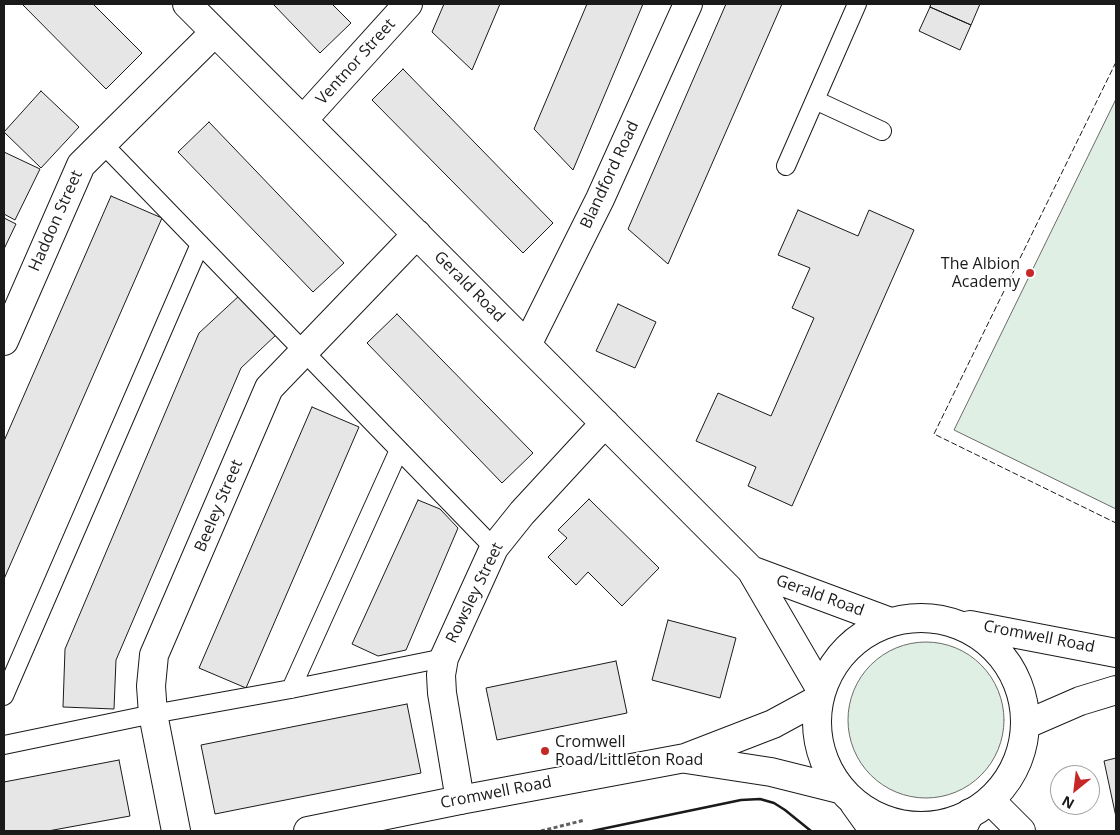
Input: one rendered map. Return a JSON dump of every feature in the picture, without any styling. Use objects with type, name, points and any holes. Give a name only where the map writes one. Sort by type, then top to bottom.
[{"type":"main road","name":"Gerald Road","points":[[187,4],[751,570],[820,694]]},
{"type":"main road","name":"Blandford Road","points":[[527,345],[600,200],[688,4]]},
{"type":"main road","name":"Ventnor Street","points":[[303,120],[398,8]]},
{"type":"main road","name":"Haddon Street","points":[[4,341],[81,165],[215,32]]},
{"type":"main road","name":"Beeley Street","points":[[176,831],[153,714],[151,686],[154,655],[269,388],[417,234]]},
{"type":"main road","name":"Rowsley Street","points":[[460,800],[442,693],[441,675],[444,658],[494,548],[522,513],[605,423]]},
{"type":"main road","name":"Gerald Road","points":[[751,570],[888,621]]},
{"type":"main road","name":"Cromwell Road","points":[[888,621],[925,616],[1116,652]]},
{"type":"main road","points":[[874,831],[830,775],[816,726],[820,694],[837,657],[856,639],[888,621]]},
{"type":"main road","points":[[961,624],[992,643],[1021,688],[1027,724],[1014,772],[974,815],[1020,831]]},
{"type":"main road","points":[[1027,724],[1080,701],[1116,690]]},
{"type":"main road","name":"Cromwell Road","points":[[308,831],[368,825],[460,800],[685,758],[774,724],[820,694]]},
{"type":"main road","name":"Cromwell Road","points":[[685,758],[771,772],[847,796],[886,821],[923,827],[974,815]]},
{"type":"lane","points":[[786,166],[856,4]]},
{"type":"lane","points":[[816,100],[882,131]]},
{"type":"lane","points":[[102,143],[494,548]]},
{"type":"lane","points":[[4,696],[200,244]]},
{"type":"lane","points":[[292,689],[399,450]]},
{"type":"lane","points":[[4,744],[444,658]]},
{"type":"path","points":[[541,831],[585,820]]},
{"type":"green space","points":[[1116,99],[1116,509],[954,430]]},
{"type":"green space","points":[[918,642],[934,642],[949,645],[963,651],[976,659],[987,670],[1001,697],[1004,720],[1003,735],[995,757],[987,770],[976,781],[949,795],[934,798],[918,798],[903,795],[889,789],[876,781],[865,770],[851,743],[848,728],[848,712],[851,697],[857,683],[865,670],[876,659],[903,645]]},
{"type":"building","points":[[22,4],[93,4],[142,53],[106,89]]},
{"type":"building","points":[[273,4],[332,4],[351,23],[320,53]]},
{"type":"building","points":[[444,4],[500,4],[472,70],[432,32]]},
{"type":"building","points":[[587,4],[643,4],[573,170],[534,129]]},
{"type":"building","points":[[726,4],[782,4],[668,264],[628,229]]},
{"type":"building","points":[[931,4],[980,4],[971,25],[930,7]]},
{"type":"building","points":[[930,7],[971,25],[960,50],[919,31]]},
{"type":"building","points":[[403,69],[553,223],[523,253],[372,100]]},
{"type":"building","points":[[41,91],[79,127],[41,168],[4,132]]},
{"type":"building","points":[[209,122],[344,263],[313,292],[178,152]]},
{"type":"building","points":[[4,152],[40,169],[15,220],[4,214]]},
{"type":"building","points":[[111,196],[162,218],[4,579],[4,441]]},
{"type":"building","points":[[798,210],[858,236],[869,210],[914,230],[792,506],[748,486],[756,467],[696,441],[718,393],[771,416],[814,318],[792,308],[810,268],[778,255]]},
{"type":"building","points":[[4,218],[16,224],[4,249]]},
{"type":"building","points":[[240,295],[277,334],[241,368],[116,660],[114,709],[63,707],[65,649],[199,333]]},
{"type":"building","points":[[618,304],[656,322],[635,368],[596,351]]},
{"type":"building","points":[[397,314],[533,453],[502,483],[367,343]]},
{"type":"building","points":[[312,407],[359,427],[246,688],[199,668]]},
{"type":"building","points":[[589,499],[659,568],[622,606],[588,572],[576,585],[548,557],[567,538],[558,530]]},
{"type":"building","points":[[418,500],[440,509],[458,528],[406,650],[378,656],[352,644]]},
{"type":"building","points":[[668,620],[736,638],[720,698],[652,680]]},
{"type":"building","points":[[616,661],[627,713],[497,740],[486,688]]},
{"type":"building","points":[[407,704],[421,773],[215,814],[201,745]]},
{"type":"building","points":[[1116,758],[1116,817],[1104,761]]},
{"type":"building","points":[[119,760],[130,816],[48,831],[4,831],[4,782]]},
{"type":"fence","points":[[1116,62],[934,434],[1116,523]]},
{"type":"wall","points":[[592,831],[741,800],[760,799],[774,803],[811,831]]},
{"type":"place","name":"The Albion Academy","points":[[1030,273]]},
{"type":"place","name":"Cromwell Road/Littleton Road","points":[[545,751]]}]
